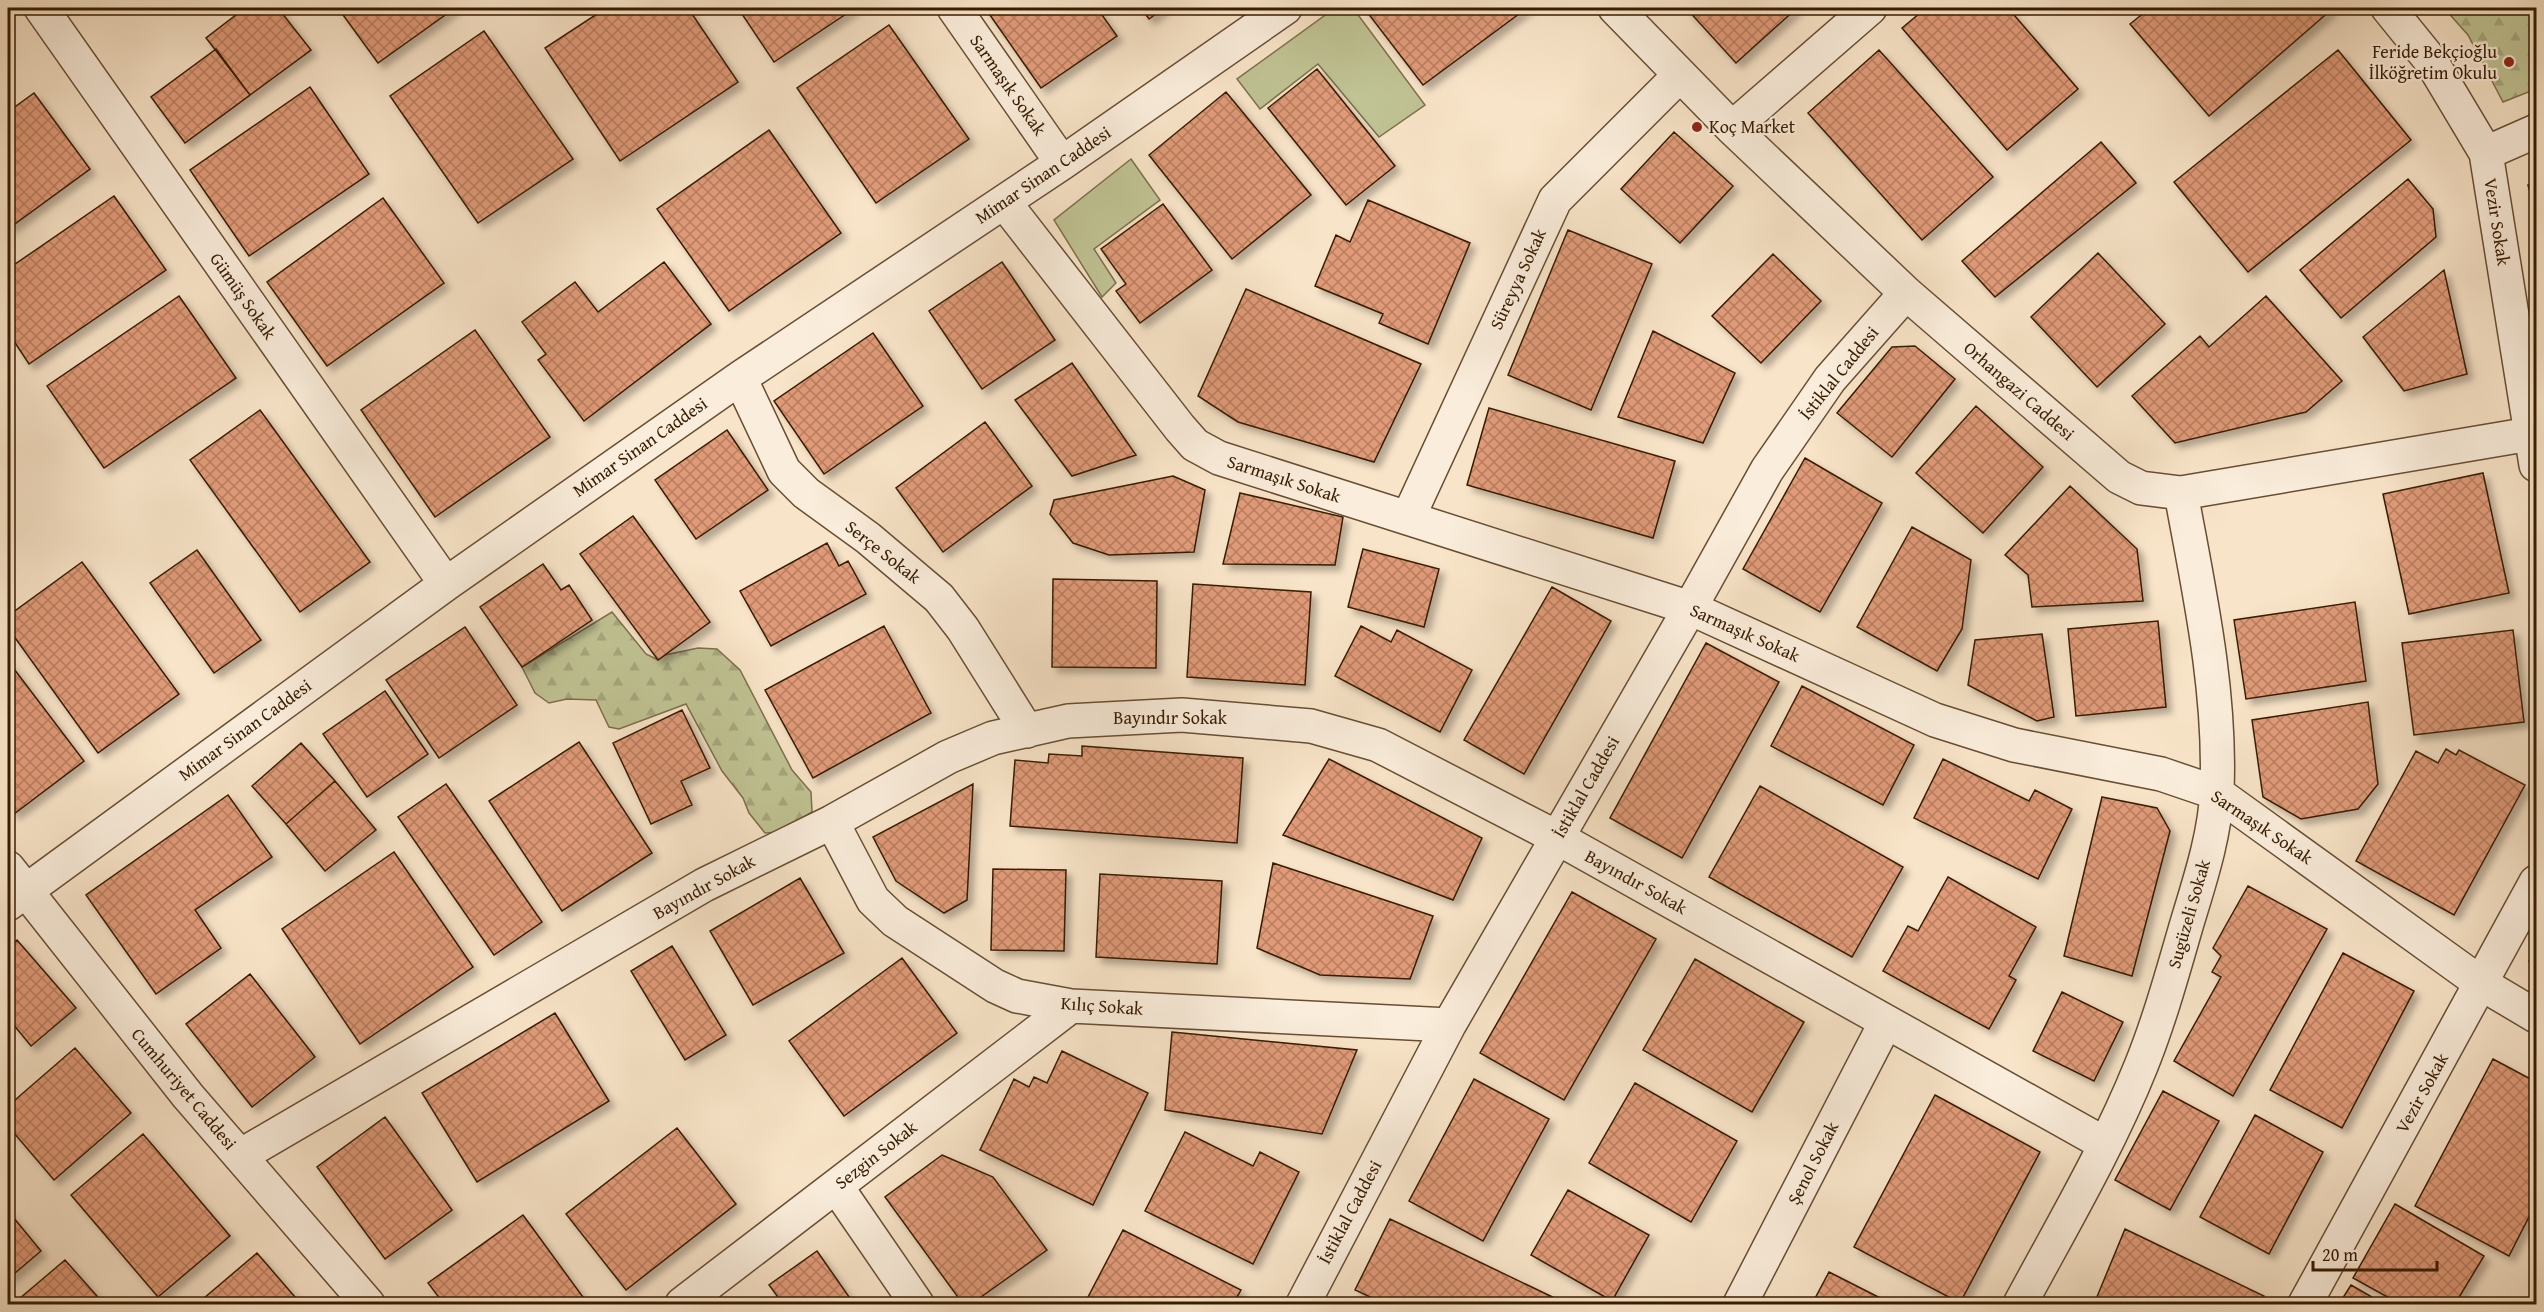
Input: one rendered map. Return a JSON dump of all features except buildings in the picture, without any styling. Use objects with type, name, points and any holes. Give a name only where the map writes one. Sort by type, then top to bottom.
[{"type":"street","name":"Gümüş Sokak","points":[[41,8],[446,584]]},
{"type":"street","name":"Sarmaşık Sokak","points":[[954,8],[1062,163]]},
{"type":"street","name":"Mimar Sinan Caddesi","points":[[14,887],[740,378],[1062,163],[1285,8]]},
{"type":"street","name":"Orhangazi Caddesi","points":[[1616,8],[1732,128],[1906,293],[2119,477],[2141,488],[2181,493],[2535,444]]},
{"type":"street","points":[[1732,128],[1870,8]]},
{"type":"street","name":"Vezir Sokak","points":[[2388,8],[2432,61],[2486,153],[2535,444]]},
{"type":"street","name":"Süreyya Sokak","points":[[1408,518],[1555,200],[1680,75]]},
{"type":"street","points":[[2486,153],[2536,131]]},
{"type":"street","name":"Sarmaşık Sokak","points":[[1004,202],[1195,445],[1219,458],[1690,608],[1935,720],[1975,734],[2014,745],[2161,774],[2217,793],[2482,984],[2536,1016]]},
{"type":"street","name":"İstiklal Caddesi","points":[[1303,1305],[1449,1025],[1787,438],[1830,379],[1906,293]]},
{"type":"street","name":"Serçe Sokak","points":[[740,378],[784,471],[806,493],[868,538],[939,598],[963,629],[1027,731]]},
{"type":"street","name":"Sugüzeli Sokak","points":[[2020,1305],[2105,1144],[2141,1065],[2168,987],[2199,882],[2217,793],[2217,727],[2210,662],[2181,493]]},
{"type":"street","name":"Bayındır Sokak","points":[[240,1156],[704,885],[832,822],[948,757],[993,738],[1068,722],[1182,715],[1311,726],[1378,745],[1556,837],[2105,1144]]},
{"type":"street","name":"Kılıç Sokak","points":[[832,822],[873,900],[895,921],[995,986],[1017,996],[1071,1006],[1449,1025]]},
{"type":"street","name":"Vezir Sokak","points":[[2305,1305],[2536,882]]},
{"type":"street","name":"Cumhuriyet Caddesi","points":[[14,887],[368,1305]]},
{"type":"street","name":"Sezgin Sokak","points":[[682,1305],[1071,1006]]},
{"type":"street","name":"Şenol Sokak","points":[[1740,1305],[1886,1022]]},
{"type":"street","points":[[836,1186],[917,1305]]},
{"type":"green space","points":[[1335,8],[1353,8],[1425,105],[1379,137],[1318,64],[1260,109],[1237,79]]},
{"type":"green space","name":"Feride Bekçioğlu İlköğretim Okulu","points":[[2444,8],[2536,8],[2536,89],[2503,102],[2468,35]]},
{"type":"green space","points":[[1131,159],[1160,200],[1094,249],[1116,283],[1102,297],[1054,220]]},
{"type":"green space","points":[[612,612],[646,654],[658,660],[665,655],[698,648],[717,649],[740,670],[792,770],[811,792],[812,812],[780,832],[765,833],[749,813],[743,798],[722,771],[686,704],[619,729],[609,727],[596,700],[567,699],[549,703],[535,693],[522,667]]},
{"type":"place","name":"Feride Bekçioğlu İlköğretim Okulu","points":[[2509,62]]},
{"type":"place","name":"Koç Market","points":[[1697,127]]}]
